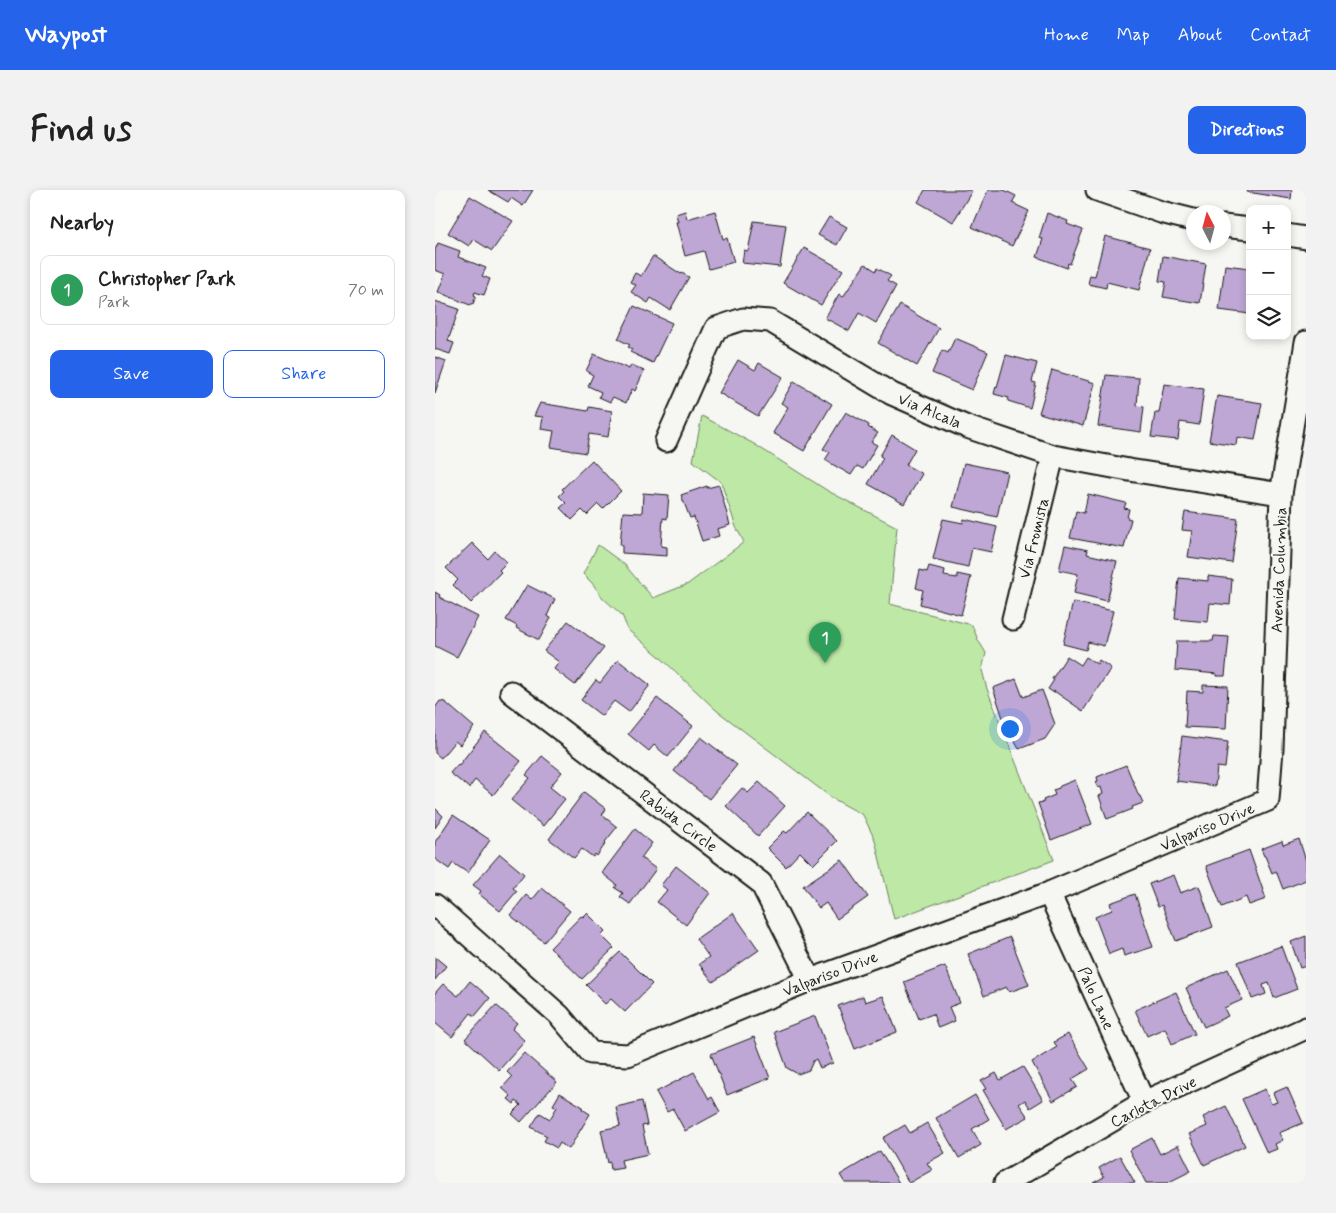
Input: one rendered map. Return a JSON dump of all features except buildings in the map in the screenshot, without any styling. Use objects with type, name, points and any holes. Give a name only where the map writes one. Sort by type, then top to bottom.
[{"type":"street","points":[[1097,190],[1161,212],[1186,218]]},
{"type":"street","points":[[1231,227],[1246,229]]},
{"type":"street","points":[[1291,236],[1306,238]]},
{"type":"street","name":"Via Alcala","points":[[666,441],[716,328],[743,319],[770,321],[892,394],[967,427],[1053,456],[1281,494]]},
{"type":"street","name":"Avenida Columbia","points":[[1268,800],[1272,749],[1281,494],[1306,342]]},
{"type":"street","name":"Via Fromista","points":[[1013,619],[1053,456]]},
{"type":"street","name":"Rabida Circle","points":[[511,692],[761,882],[810,980]]},
{"type":"street","name":"Valpariso Drive","points":[[435,905],[559,1015],[591,1053],[628,1055],[810,980],[1049,893],[1268,800]]},
{"type":"street","name":"Palo Lane","points":[[1049,893],[1144,1102]]},
{"type":"street","name":"Carlota Drive","points":[[1005,1183],[1144,1102],[1306,1028]]},
{"type":"green space","points":[[702,416],[754,444],[828,491],[897,527],[890,604],[972,625],[986,653],[982,670],[987,689],[1054,860],[894,919],[875,840],[863,815],[832,798],[716,710],[659,656],[628,630],[622,615],[603,598],[583,574],[598,545],[624,564],[653,598],[688,584],[744,542],[736,527],[721,482],[693,461]]},
{"type":"place","name":"Christopher Park","points":[[825,663]]}]
